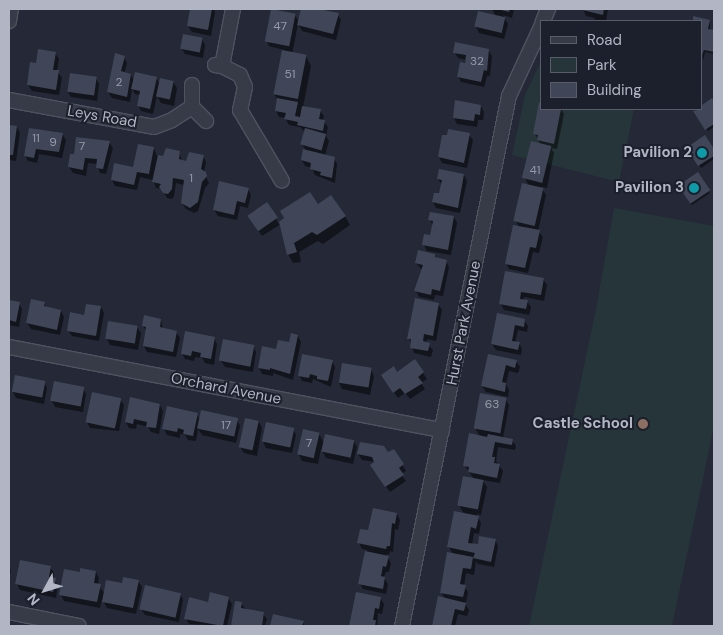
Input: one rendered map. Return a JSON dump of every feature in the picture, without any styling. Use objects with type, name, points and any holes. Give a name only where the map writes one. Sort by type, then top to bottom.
[{"type":"street","points":[[9,21],[11,9]]},
{"type":"street","points":[[233,9],[218,66],[240,75],[245,87],[240,110],[282,181]]},
{"type":"street","name":"Hurst Park Avenue","points":[[402,626],[509,96],[540,29]]},
{"type":"street","points":[[192,85],[192,107],[206,121]]},
{"type":"street","name":"Leys Road","points":[[9,100],[154,127],[172,120],[192,107]]},
{"type":"street","name":"Orchard Avenue","points":[[9,347],[442,430]]},
{"type":"street","points":[[9,612],[79,626]]},
{"type":"green space","points":[[540,63],[540,110],[634,110],[619,182],[512,155],[525,95]]},
{"type":"green space","name":"Castle School","points":[[614,208],[714,226],[714,426],[672,626],[529,626],[596,309]]},
{"type":"building","points":[[190,9],[212,9],[208,30],[187,26]]},
{"type":"building","points":[[271,9],[296,14],[289,46],[265,41]]},
{"type":"building","points":[[301,9],[318,9],[339,13],[333,34],[297,25]]},
{"type":"building","points":[[497,9],[510,9],[509,12]]},
{"type":"building","points":[[578,9],[604,9],[603,15]]},
{"type":"building","points":[[478,11],[505,17],[502,33],[474,27]]},
{"type":"building","points":[[693,16],[710,20],[708,29],[714,30],[714,52],[704,50],[703,52],[703,20],[693,20]]},
{"type":"building","points":[[183,34],[203,38],[200,53],[180,49]]},
{"type":"building","points":[[455,42],[489,49],[487,71],[484,70],[481,82],[457,77],[460,62],[465,63],[466,55],[453,53]]},
{"type":"building","points":[[38,49],[56,52],[53,70],[59,70],[56,90],[27,85],[30,62],[36,63]]},
{"type":"building","points":[[282,50],[307,55],[298,99],[273,94]]},
{"type":"building","points":[[115,53],[125,56],[121,71],[131,74],[127,97],[107,92]]},
{"type":"building","points":[[135,72],[157,77],[150,109],[137,106],[140,91],[131,89]]},
{"type":"building","points":[[70,73],[97,77],[94,96],[67,92]]},
{"type":"building","points":[[160,78],[174,81],[170,99],[156,97]]},
{"type":"building","points":[[277,98],[298,102],[295,116],[300,117],[302,106],[321,109],[319,119],[325,120],[323,131],[297,125],[298,122],[284,119],[286,113],[275,111]]},
{"type":"building","points":[[712,98],[714,102],[714,124],[705,130],[693,111],[703,110],[703,104]]},
{"type":"building","points":[[455,100],[481,105],[480,115],[475,114],[474,121],[453,118]]},
{"type":"building","points":[[539,102],[540,110],[561,110],[554,144],[537,140],[538,135],[533,134]]},
{"type":"building","points":[[9,125],[17,126],[13,155],[9,155]]},
{"type":"building","points":[[29,128],[63,133],[59,152],[36,149],[34,158],[24,156]]},
{"type":"building","points":[[305,128],[326,134],[321,150],[300,144]]},
{"type":"building","points":[[448,129],[470,133],[464,163],[438,157],[442,135],[447,135]]},
{"type":"building","name":"Pavilion 2","points":[[705,135],[714,149],[714,156],[698,166],[686,148]]},
{"type":"building","points":[[76,137],[110,141],[103,169],[96,168],[97,159],[85,158],[83,170],[68,167],[70,154],[74,154]]},
{"type":"building","points":[[531,141],[551,146],[542,183],[522,178]]},
{"type":"building","points":[[138,144],[154,147],[149,174],[137,172],[134,185],[111,180],[114,163],[133,167]]},
{"type":"building","points":[[166,148],[180,151],[179,159],[186,161],[189,152],[204,155],[201,169],[206,172],[207,176],[202,182],[198,202],[190,208],[181,203],[184,180],[173,178],[172,189],[168,194],[163,193],[159,187],[161,184],[152,182],[158,155],[163,156]]},
{"type":"building","points":[[303,149],[335,157],[332,178],[320,175],[321,172],[310,169],[311,163],[301,160]]},
{"type":"building","points":[[439,169],[464,174],[458,208],[432,202],[434,193],[439,193],[442,180],[437,179]]},
{"type":"building","name":"Pavilion 3","points":[[698,172],[710,190],[690,204],[678,185]]},
{"type":"building","points":[[219,181],[249,188],[245,203],[237,201],[234,215],[213,210]]},
{"type":"building","points":[[522,183],[543,188],[535,226],[513,221]]},
{"type":"building","points":[[310,192],[318,204],[331,195],[346,216],[317,235],[312,232],[294,243],[297,252],[287,255],[279,222],[284,218],[280,211]]},
{"type":"building","points":[[267,202],[278,218],[258,231],[247,216]]},
{"type":"building","points":[[430,212],[454,216],[448,250],[422,245],[424,234],[430,235],[433,221],[428,220]]},
{"type":"building","points":[[513,225],[540,230],[536,248],[530,247],[525,268],[505,264]]},
{"type":"building","points":[[418,250],[435,254],[435,257],[447,260],[440,291],[432,289],[431,295],[414,291],[423,265],[415,263]]},
{"type":"building","points":[[505,271],[544,278],[541,295],[521,292],[520,299],[528,300],[526,309],[499,304]]},
{"type":"building","points":[[415,298],[439,303],[433,336],[424,334],[423,341],[430,343],[428,351],[410,348],[411,339],[407,339]]},
{"type":"building","points":[[31,299],[45,302],[44,306],[61,310],[57,330],[26,323]]},
{"type":"building","points":[[9,300],[20,302],[16,322],[9,320]]},
{"type":"building","points":[[86,304],[101,306],[96,336],[67,331],[70,312],[84,315]]},
{"type":"building","points":[[497,313],[525,319],[524,327],[515,325],[512,341],[520,342],[518,350],[491,344]]},
{"type":"building","points":[[144,315],[161,319],[160,327],[177,331],[173,352],[143,346],[146,327],[142,326]]},
{"type":"building","points":[[108,321],[138,326],[135,343],[105,339]]},
{"type":"building","points":[[185,331],[215,337],[211,359],[200,357],[201,353],[192,351],[191,356],[181,354]]},
{"type":"building","points":[[291,333],[298,335],[290,374],[270,368],[270,370],[258,368],[262,346],[276,349],[278,340],[289,342]]},
{"type":"building","points":[[223,339],[254,345],[250,367],[219,361]]},
{"type":"building","points":[[302,354],[333,360],[328,381],[317,379],[317,376],[310,374],[309,378],[298,376]]},
{"type":"building","points":[[488,354],[517,360],[515,368],[506,365],[502,382],[506,383],[505,392],[481,386]]},
{"type":"building","points":[[415,359],[424,372],[418,377],[423,383],[405,394],[400,388],[393,393],[381,375],[394,366],[397,372]]},
{"type":"building","points":[[342,363],[372,368],[369,387],[339,383]]},
{"type":"building","points":[[15,375],[45,381],[42,398],[12,392]]},
{"type":"building","points":[[54,381],[84,387],[81,407],[50,401]]},
{"type":"building","points":[[92,392],[121,398],[115,429],[86,422]]},
{"type":"building","points":[[480,393],[507,398],[500,433],[474,428]]},
{"type":"building","points":[[130,397],[160,404],[156,428],[146,427],[147,422],[134,419],[133,424],[125,422]]},
{"type":"building","points":[[167,406],[198,413],[193,436],[183,434],[184,430],[178,428],[177,432],[162,429]]},
{"type":"building","points":[[201,410],[238,418],[234,436],[197,429]]},
{"type":"building","points":[[245,418],[259,421],[252,450],[239,447]]},
{"type":"building","points":[[266,422],[294,428],[290,448],[262,442]]},
{"type":"building","points":[[303,429],[320,433],[314,458],[297,454]]},
{"type":"building","points":[[469,433],[487,437],[488,434],[513,439],[512,445],[495,442],[492,457],[495,457],[494,463],[500,464],[497,478],[468,472],[469,467],[463,466]]},
{"type":"building","points":[[325,434],[354,440],[351,458],[321,452]]},
{"type":"building","points":[[360,442],[384,446],[388,452],[394,449],[404,464],[399,468],[404,475],[385,487],[370,465],[374,462],[372,457],[357,454]]},
{"type":"building","points":[[463,476],[484,480],[478,509],[457,505]]},
{"type":"building","points":[[373,508],[397,513],[395,524],[392,523],[390,546],[387,546],[386,549],[357,543],[360,529],[368,530]]},
{"type":"building","points":[[454,511],[479,516],[476,529],[471,527],[468,543],[478,544],[479,536],[496,539],[491,562],[473,558],[475,553],[447,547]]},
{"type":"building","points":[[365,551],[389,556],[386,567],[383,566],[381,576],[385,577],[383,589],[358,584]]},
{"type":"building","points":[[447,552],[473,557],[471,569],[463,568],[460,584],[466,585],[463,597],[440,593]]},
{"type":"building","points":[[20,560],[51,566],[49,577],[56,578],[53,592],[15,584]]},
{"type":"building","points":[[80,568],[96,571],[94,583],[101,584],[97,602],[59,595],[64,569],[80,572]]},
{"type":"building","points":[[123,577],[139,580],[133,608],[102,602],[106,580],[122,583]]},
{"type":"building","points":[[145,585],[181,593],[175,618],[139,609]]},
{"type":"building","points":[[210,592],[229,597],[223,626],[184,619],[189,597],[208,602]]},
{"type":"building","points":[[356,592],[381,597],[379,609],[375,608],[373,620],[376,620],[375,626],[349,626]]},
{"type":"building","points":[[438,596],[466,603],[464,611],[455,609],[451,626],[432,626]]},
{"type":"building","points":[[235,601],[242,602],[241,608],[264,612],[262,626],[231,626]]},
{"type":"building","points":[[273,614],[304,621],[302,626],[270,626]]},
{"type":"place","name":"Pavilion 2","points":[[702,153]]},
{"type":"place","name":"Pavilion 3","points":[[694,188]]},
{"type":"place","name":"Castle School","points":[[643,424]]}]
